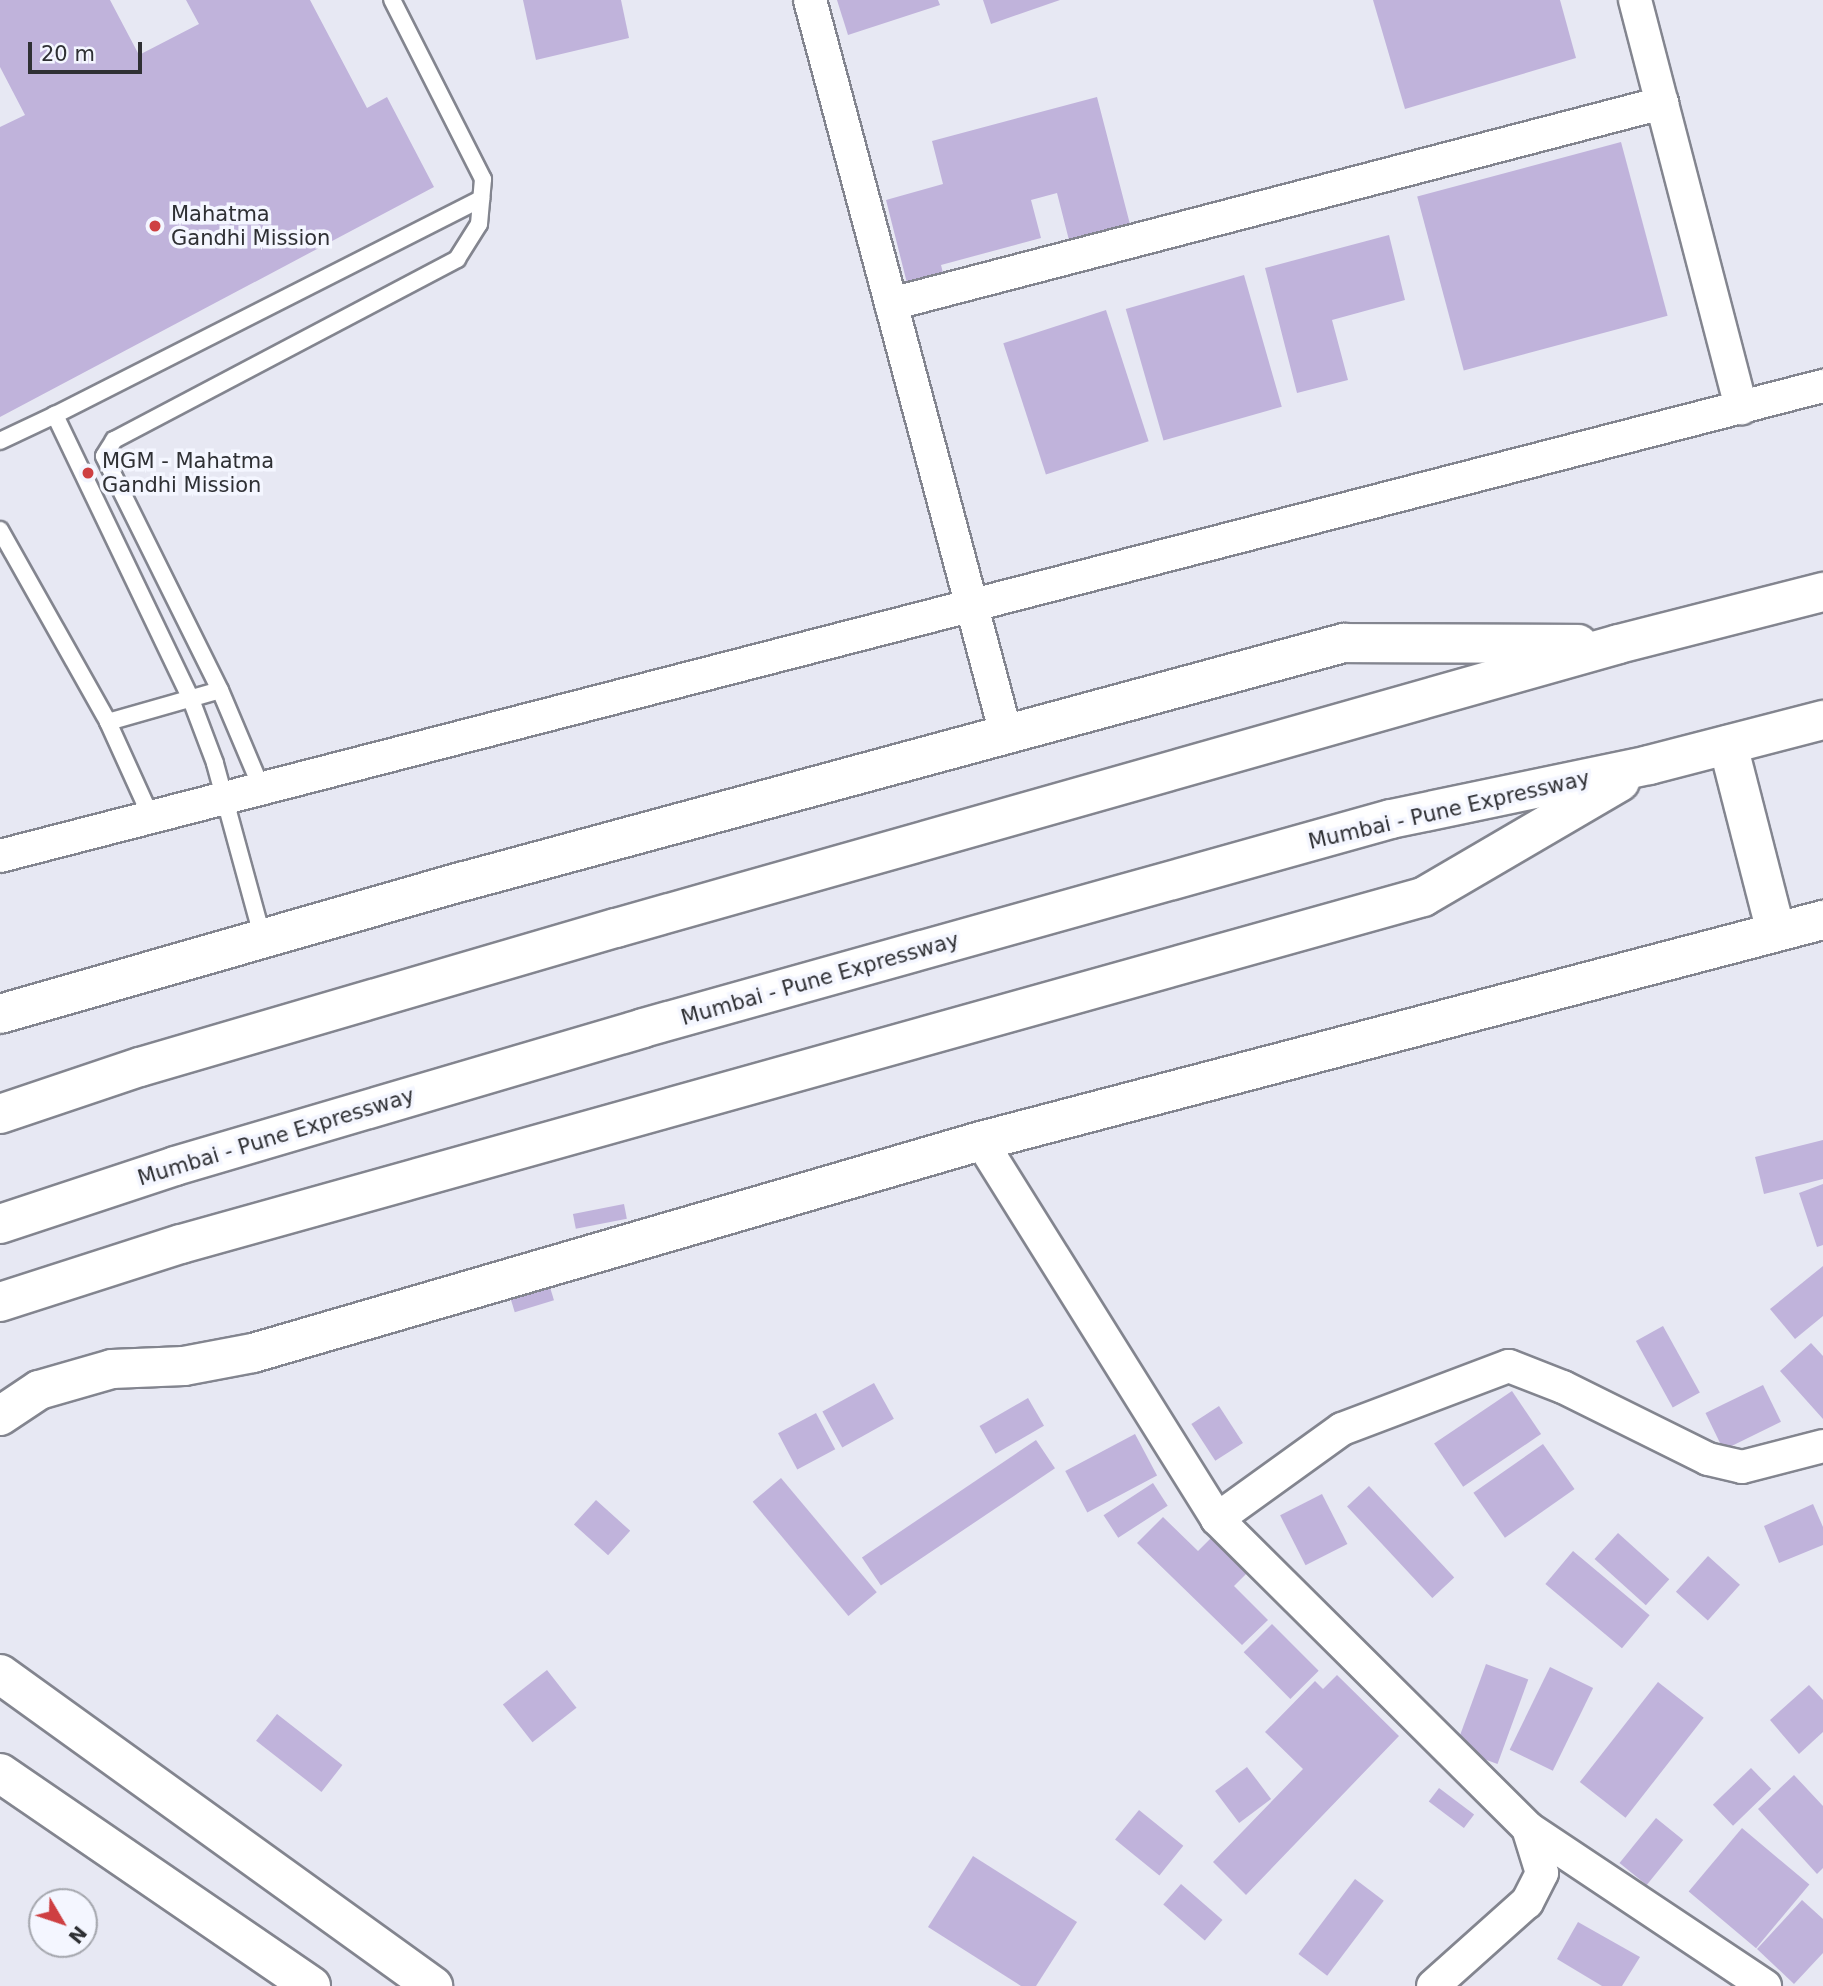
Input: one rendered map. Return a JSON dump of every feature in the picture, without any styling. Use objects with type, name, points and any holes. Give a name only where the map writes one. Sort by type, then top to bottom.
[{"type":"main road","points":[[0,1114],[140,1067],[616,928],[1619,644],[1823,592]]},
{"type":"main road","points":[[0,1014],[263,939],[1344,643],[1619,644]]},
{"type":"main road","points":[[0,1302],[195,1240],[1423,897],[1649,765],[1823,720]]},
{"type":"main road","points":[[1728,745],[1776,932]]},
{"type":"main road","name":"Mumbai - Pune Expressway","points":[[0,1224],[643,1028],[1391,819],[1649,765]]},
{"type":"main road","points":[[0,1416],[39,1390],[112,1369],[184,1366],[253,1353],[981,1141],[1823,920]]},
{"type":"main road","points":[[0,1674],[433,1986]]},
{"type":"main road","points":[[0,1773],[311,1986]]},
{"type":"street","points":[[810,0],[1006,734]]},
{"type":"street","points":[[1636,0],[1741,408]]},
{"type":"street","points":[[891,304],[1662,103]]},
{"type":"street","points":[[0,856],[223,796],[973,607],[1823,386]]},
{"type":"street","points":[[981,1141],[1217,1519],[1528,1828],[1765,1986]]},
{"type":"street","points":[[1217,1519],[1342,1429],[1509,1366],[1563,1387],[1708,1459],[1742,1467],[1823,1446]]},
{"type":"street","points":[[1433,1986],[1527,1902],[1542,1873],[1528,1828]]},
{"type":"lane","points":[[261,787],[220,690],[104,456],[114,440],[457,259],[479,224],[483,179],[392,0]]},
{"type":"lane","points":[[0,440],[55,415],[481,199]]},
{"type":"lane","points":[[55,415],[190,697],[223,796],[263,939]]},
{"type":"lane","points":[[0,530],[108,723],[151,817]]},
{"type":"lane","points":[[108,723],[220,690]]},
{"type":"building","points":[[0,0],[110,0],[139,55],[199,24],[186,0],[310,0],[367,108],[387,97],[434,187],[0,417],[0,127],[25,115],[0,67]]},
{"type":"building","points":[[523,0],[621,0],[629,38],[536,60]]},
{"type":"building","points":[[837,0],[938,0],[940,5],[848,35]]},
{"type":"building","points":[[983,0],[1060,0],[991,24]]},
{"type":"building","points":[[1373,0],[1560,0],[1576,58],[1405,109]]},
{"type":"building","points":[[1097,97],[1132,232],[1071,248],[1057,193],[1031,200],[1041,238],[941,265],[945,281],[909,291],[886,200],[943,184],[932,141]]},
{"type":"building","points":[[1621,142],[1668,316],[1464,370],[1417,197]]},
{"type":"building","points":[[1389,235],[1405,300],[1332,320],[1348,380],[1297,393],[1265,268]]},
{"type":"building","points":[[1244,275],[1282,407],[1164,441],[1126,309]]},
{"type":"building","points":[[1106,310],[1149,441],[1046,475],[1003,343]]},
{"type":"building","points":[[1823,1140],[1823,1179],[1764,1194],[1755,1157]]},
{"type":"building","points":[[1823,1184],[1823,1245],[1817,1247],[1799,1193]]},
{"type":"building","points":[[624,1204],[627,1219],[576,1229],[573,1214]]},
{"type":"building","points":[[1823,1266],[1823,1316],[1795,1339],[1770,1309]]},
{"type":"building","points":[[549,1284],[554,1300],[515,1312],[510,1296]]},
{"type":"building","points":[[1663,1326],[1700,1392],[1673,1408],[1636,1341]]},
{"type":"building","points":[[1811,1343],[1823,1356],[1823,1419],[1780,1371]]},
{"type":"building","points":[[874,1383],[894,1419],[842,1447],[822,1412]]},
{"type":"building","points":[[1763,1385],[1781,1422],[1723,1450],[1705,1413]]},
{"type":"building","points":[[1512,1391],[1541,1434],[1463,1487],[1434,1444]]},
{"type":"building","points":[[1028,1398],[1044,1426],[996,1454],[980,1426]]},
{"type":"building","points":[[1219,1406],[1243,1443],[1215,1461],[1191,1424]]},
{"type":"building","points":[[816,1413],[835,1449],[797,1469],[778,1433]]},
{"type":"building","points":[[1135,1434],[1157,1475],[1087,1513],[1065,1471]]},
{"type":"building","points":[[1036,1440],[1055,1468],[881,1586],[862,1557]]},
{"type":"building","points":[[1543,1444],[1575,1489],[1505,1538],[1473,1493]]},
{"type":"building","points":[[781,1478],[877,1592],[848,1616],[753,1502]]},
{"type":"building","points":[[1153,1483],[1168,1506],[1118,1538],[1104,1515]]},
{"type":"building","points":[[1369,1486],[1454,1577],[1432,1598],[1347,1506]]},
{"type":"building","points":[[1322,1494],[1347,1544],[1306,1565],[1280,1515]]},
{"type":"building","points":[[596,1500],[630,1531],[608,1555],[574,1525]]},
{"type":"building","points":[[1813,1504],[1823,1527],[1823,1545],[1779,1563],[1764,1526]]},
{"type":"building","points":[[1163,1517],[1198,1551],[1211,1538],[1247,1573],[1234,1586],[1268,1620],[1242,1645],[1137,1543]]},
{"type":"building","points":[[1618,1533],[1669,1579],[1646,1605],[1595,1559]]},
{"type":"building","points":[[1573,1551],[1650,1615],[1622,1648],[1545,1584]]},
{"type":"building","points":[[1708,1556],[1740,1585],[1708,1620],[1676,1592]]},
{"type":"building","points":[[1272,1624],[1319,1671],[1290,1699],[1244,1652]]},
{"type":"building","points":[[1486,1664],[1528,1679],[1498,1764],[1455,1749]]},
{"type":"building","points":[[1550,1667],[1593,1688],[1553,1771],[1510,1750]]},
{"type":"building","points":[[547,1670],[577,1708],[532,1742],[503,1704]]},
{"type":"building","points":[[1337,1675],[1399,1736],[1246,1895],[1213,1862],[1303,1769],[1265,1732],[1315,1681],[1323,1689]]},
{"type":"building","points":[[1658,1682],[1704,1718],[1626,1818],[1580,1782]]},
{"type":"building","points":[[1809,1685],[1823,1700],[1823,1732],[1799,1754],[1770,1720]]},
{"type":"building","points":[[277,1714],[342,1765],[321,1792],[256,1741]]},
{"type":"building","points":[[1247,1767],[1271,1799],[1239,1823],[1215,1791]]},
{"type":"building","points":[[1751,1768],[1771,1789],[1733,1826],[1713,1805]]},
{"type":"building","points":[[1794,1775],[1823,1806],[1823,1868],[1817,1874],[1758,1809]]},
{"type":"building","points":[[1439,1788],[1474,1814],[1464,1828],[1429,1802]]},
{"type":"building","points":[[1139,1810],[1183,1846],[1159,1875],[1115,1840]]},
{"type":"building","points":[[1656,1818],[1683,1840],[1647,1885],[1619,1863]]},
{"type":"building","points":[[1742,1828],[1809,1885],[1756,1948],[1689,1892]]},
{"type":"building","points":[[973,1856],[1077,1922],[1036,1986],[1021,1986],[928,1927]]},
{"type":"building","points":[[1355,1879],[1384,1901],[1327,1976],[1298,1954]]},
{"type":"building","points":[[1181,1884],[1223,1920],[1205,1940],[1163,1904]]},
{"type":"building","points":[[1802,1900],[1823,1919],[1823,1953],[1794,1984],[1757,1949]]},
{"type":"building","points":[[1578,1922],[1640,1957],[1622,1986],[1602,1986],[1557,1959]]},
{"type":"place","name":"Mahatma Gandhi Mission","points":[[155,226]]},
{"type":"place","name":"MGM - Mahatma Gandhi Mission","points":[[88,473]]}]
